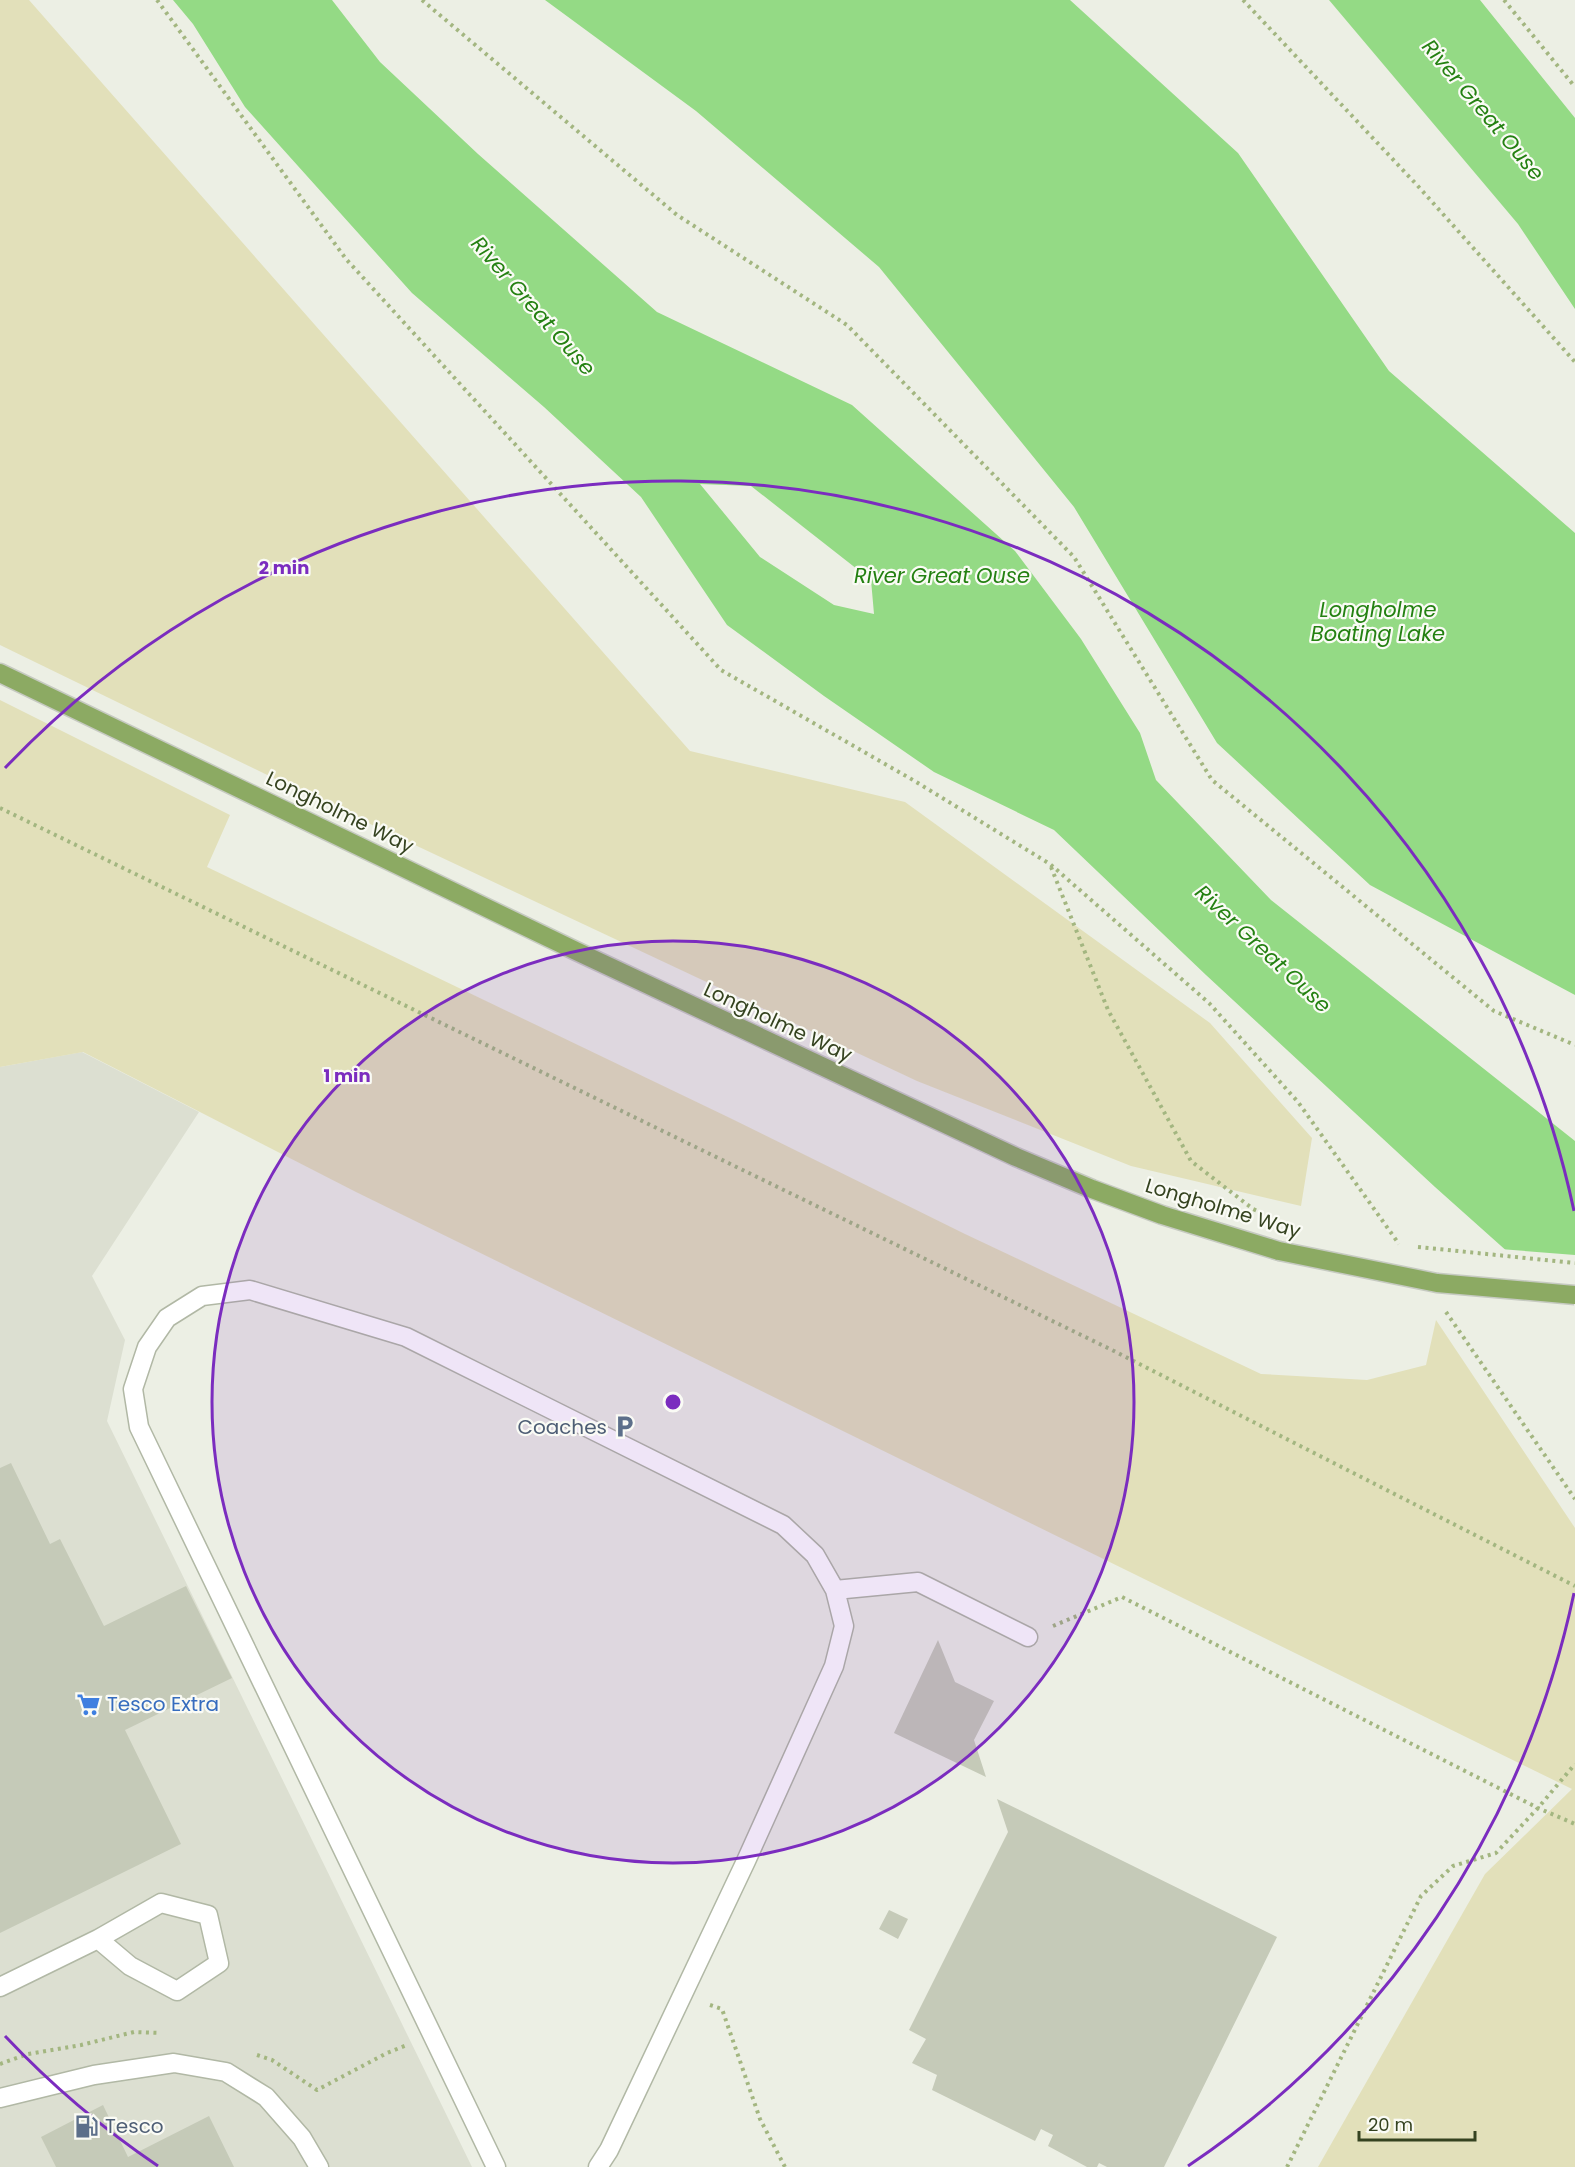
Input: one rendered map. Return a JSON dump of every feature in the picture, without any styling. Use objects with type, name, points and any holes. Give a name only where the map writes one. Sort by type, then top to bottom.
[{"type":"main road","name":"Longholme Way","points":[[0,674],[587,956],[1016,1157],[1092,1189],[1162,1215],[1279,1251],[1437,1283],[1575,1295]]},
{"type":"lane","points":[[496,2167],[139,1427],[133,1389],[147,1347],[167,1318],[201,1296],[250,1290],[406,1337],[783,1525],[815,1555],[835,1590],[844,1626],[834,1666],[609,2150],[598,2167]]},
{"type":"lane","points":[[835,1590],[918,1582],[1028,1637]]},
{"type":"lane","points":[[0,1987],[98,1940],[161,1903],[208,1915],[219,1963],[177,1991],[130,1966],[98,1940]]},
{"type":"lane","points":[[0,2098],[94,2075],[174,2063],[226,2072],[266,2097],[302,2138],[318,2167]]},
{"type":"path","points":[[157,0],[346,259],[721,670],[913,780],[1050,864],[1209,1003],[1298,1102],[1402,1245],[1392,1242]]},
{"type":"path","points":[[422,0],[677,215],[847,325],[1074,557],[1212,780],[1494,1011],[1575,1045]]},
{"type":"path","points":[[1243,0],[1417,185],[1575,362]]},
{"type":"path","points":[[1504,0],[1575,87]]},
{"type":"path","points":[[0,808],[1112,1350],[1575,1586]]},
{"type":"path","points":[[1050,864],[1108,1010],[1191,1161],[1253,1209],[1263,1213]]},
{"type":"path","points":[[1414,1246],[1575,1263]]},
{"type":"path","points":[[1441,1305],[1575,1499]]},
{"type":"path","points":[[1028,1637],[1122,1598],[1538,1808],[1575,1824]]},
{"type":"path","points":[[1287,2167],[1421,1896],[1453,1866],[1496,1853],[1575,1764]]},
{"type":"path","points":[[681,1995],[722,2009],[760,2119],[785,2167]]},
{"type":"shaded area","points":[[0,0],[29,0],[690,751],[905,802],[1210,1023],[1312,1138],[1301,1206],[1131,1166],[917,1081],[298,790],[0,645]]},
{"type":"shaded area","points":[[0,700],[230,815],[207,867],[730,1118],[965,1234],[1261,1374],[1367,1380],[1426,1365],[1436,1320],[1575,1528],[1575,2167],[1318,2167],[1485,1874],[1572,1789],[356,1192],[83,1052],[0,1067]]},
{"type":"shaded area","points":[[82,1052],[199,1112],[92,1276],[125,1340],[107,1421],[472,2167],[0,2167],[0,1067]]},
{"type":"water","points":[[173,0],[332,0],[380,62],[478,154],[657,312],[852,405],[1015,551],[1081,639],[1140,733],[1156,780],[1271,900],[1575,1141],[1575,1312],[1435,1187],[1206,975],[1054,830],[934,772],[727,625],[641,497],[544,407],[412,293],[245,107],[193,24]],"holes":[[[700,484],[751,486],[871,580],[874,614],[834,605],[760,557]]]},
{"type":"water","name":"Longholme Boating Lake","points":[[545,0],[1070,0],[1238,153],[1389,371],[1575,533],[1575,995],[1370,885],[1217,743],[1074,507],[879,267],[696,111]]},
{"type":"water","name":"River Great Ouse","points":[[1329,0],[1480,0],[1575,118],[1575,309],[1518,224]]},
{"type":"pier","points":[[1500,1249],[1575,1255],[1575,1315],[1573,1315]]},
{"type":"building","name":"Tesco Extra","points":[[11,1463],[50,1544],[60,1539],[104,1626],[186,1586],[232,1678],[125,1730],[181,1844],[0,1933],[0,1468]]},
{"type":"building","points":[[938,1640],[955,1682],[994,1701],[974,1740],[986,1777],[894,1733]]},
{"type":"building","points":[[997,1799],[1277,1937],[1164,2167],[1107,2167],[1099,2163],[1097,2167],[1087,2167],[1048,2146],[1053,2135],[1041,2129],[1035,2141],[932,2090],[937,2075],[912,2063],[926,2039],[909,2030],[1008,1832]]},
{"type":"building","points":[[889,1910],[908,1919],[898,1939],[879,1929]]},
{"type":"building","name":"Tesco","points":[[103,2105],[128,2157],[209,2116],[234,2167],[56,2167],[41,2137]]},
{"type":"place","name":"Coaches","points":[[625,1427]]},
{"type":"place","name":"Tesco Extra","points":[[89,1704]]},
{"type":"place","name":"Tesco","points":[[87,2126]]}]
